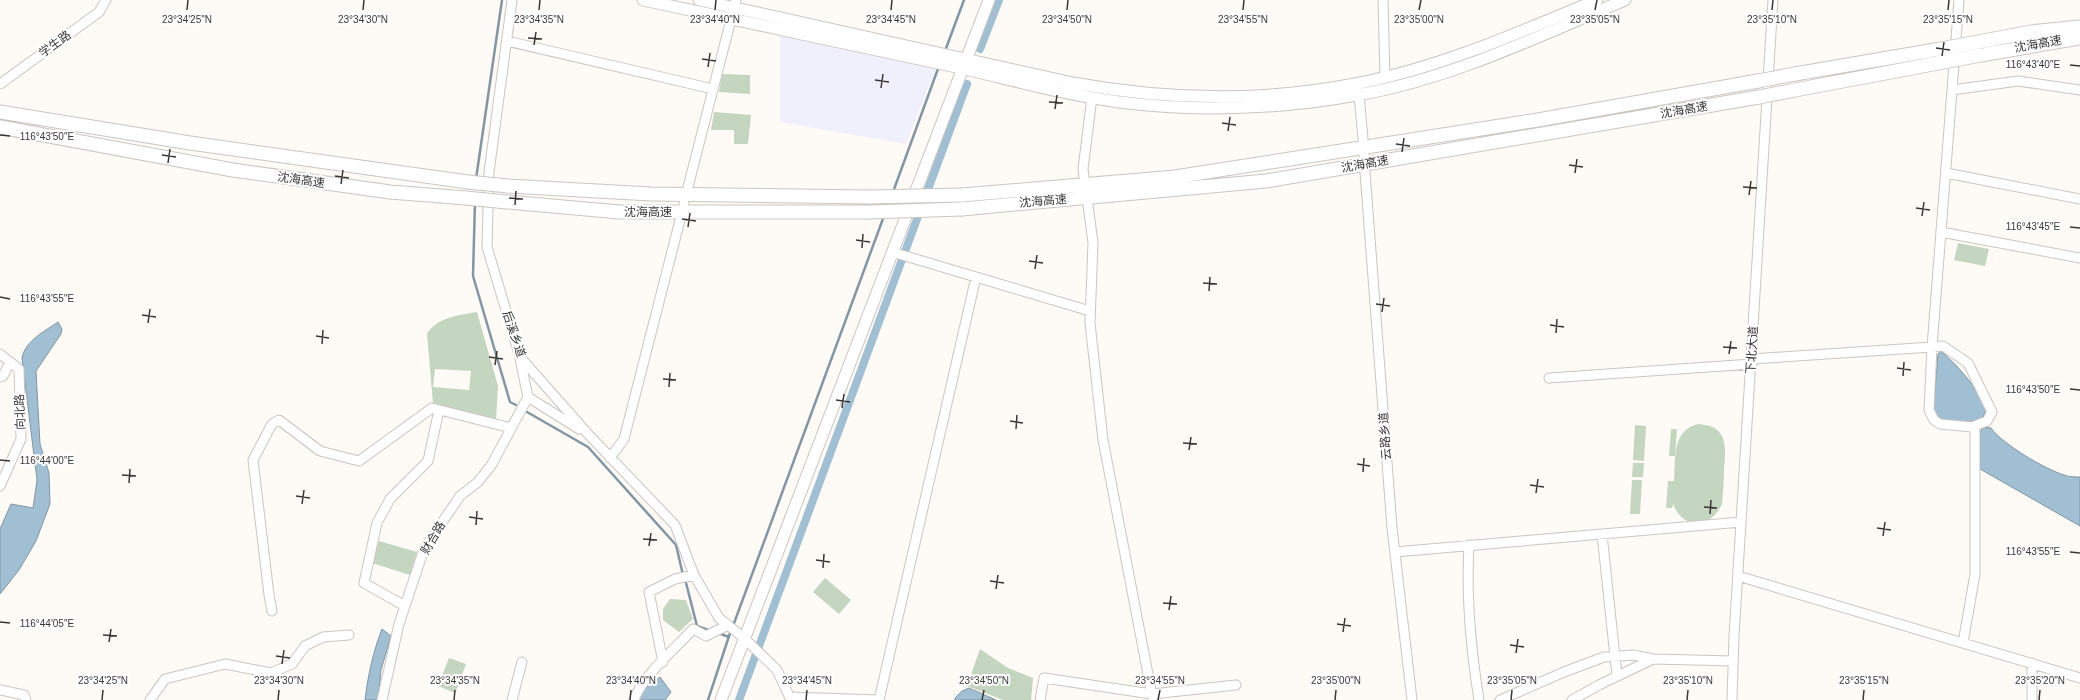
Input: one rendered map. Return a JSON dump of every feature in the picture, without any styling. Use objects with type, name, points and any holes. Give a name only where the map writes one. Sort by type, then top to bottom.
[{"type":"highway","name":"沈海高速","points":[[0,112],[190,143],[468,182],[508,186],[651,194],[870,197],[962,195],[1175,177],[1538,120],[2031,32],[2080,27]]},
{"type":"highway","name":"沈海高速","points":[[0,127],[233,170],[390,192],[619,212],[870,212],[962,209],[1266,181],[1759,97],[2080,38]]},
{"type":"main road","points":[[643,0],[965,64],[1099,88],[1207,97],[1301,92],[1355,84],[1385,77],[1442,61],[1507,38],[1597,0]]},
{"type":"main road","points":[[699,0],[735,4],[942,59]]},
{"type":"main road","points":[[721,700],[741,636],[893,252],[989,0]]},
{"type":"main road","points":[[965,64],[1092,97],[1154,106],[1213,108],[1257,107],[1359,95],[1458,68],[1625,0]]},
{"type":"street","name":"学生路","points":[[0,84],[99,12],[106,0]]},
{"type":"street","name":"后溪乡道","points":[[512,0],[490,172],[487,247],[520,358],[610,458],[675,525],[687,576],[719,618],[741,636],[777,670],[790,699]]},
{"type":"street","points":[[1383,0],[1385,77]]},
{"type":"street","name":"下北大道","points":[[1732,700],[1741,522],[1773,0]]},
{"type":"street","points":[[1549,378],[1752,361],[1932,347],[1943,346],[1968,363],[1992,412],[1987,421],[1972,427],[1940,424],[1934,420],[1929,410],[1932,347],[1959,0]]},
{"type":"street","points":[[688,187],[735,4]]},
{"type":"street","points":[[507,41],[713,89]]},
{"type":"street","points":[[1952,90],[2018,81],[2080,90]]},
{"type":"street","points":[[1359,95],[1363,139]]},
{"type":"street","points":[[1084,177],[1083,170],[1092,97]]},
{"type":"street","name":"云路乡道","points":[[1365,172],[1395,552],[1412,700]]},
{"type":"street","points":[[1946,173],[2080,199]]},
{"type":"street","points":[[1088,205],[1093,243],[1090,322],[1103,440],[1153,697]]},
{"type":"street","points":[[610,458],[624,439],[680,220]]},
{"type":"street","points":[[1941,232],[2080,258]]},
{"type":"street","points":[[893,252],[1090,311]]},
{"type":"street","points":[[790,699],[879,700],[976,277]]},
{"type":"street","points":[[0,354],[10,362],[3,376],[0,377]]},
{"type":"street","points":[[520,358],[528,397],[588,434]]},
{"type":"street","name":"向北路","points":[[0,486],[21,439],[19,369],[10,362]]},
{"type":"street","name":"财合路","points":[[382,700],[399,624],[424,549],[460,496],[478,482],[492,464],[528,397]]},
{"type":"street","points":[[272,611],[253,460],[272,424],[279,420],[320,451],[359,461],[432,408],[512,428]]},
{"type":"street","points":[[405,606],[364,583],[377,523],[390,499],[428,461],[439,410]]},
{"type":"street","points":[[1963,643],[1975,574],[1975,432],[1972,427]]},
{"type":"street","points":[[1395,552],[1741,522]]},
{"type":"street","points":[[1602,534],[1616,676]]},
{"type":"street","points":[[1469,545],[1468,566],[1474,668],[1479,700]]},
{"type":"street","points":[[662,662],[649,592],[687,576]]},
{"type":"street","points":[[1738,576],[2080,678]]},
{"type":"street","points":[[634,700],[636,693],[693,628],[706,636],[728,626]]},
{"type":"street","points":[[150,700],[165,679],[225,664],[271,674],[292,664],[305,646],[323,637],[349,635]]},
{"type":"street","points":[[1500,700],[1570,669],[1604,656],[1633,655],[1653,660],[1733,661]]},
{"type":"street","points":[[1572,700],[1616,676],[1653,660]]},
{"type":"street","points":[[512,700],[522,662]]},
{"type":"street","points":[[2032,663],[2032,700]]},
{"type":"street","points":[[1040,700],[1044,678],[1153,697],[1236,685]]},
{"type":"street","points":[[0,690],[24,695],[26,700]]},
{"type":"shaded area","points":[[780,35],[936,68],[906,144],[780,122]]},
{"type":"green space","points":[[722,74],[750,75],[750,94],[719,92]]},
{"type":"green space","points":[[714,112],[751,115],[748,144],[734,144],[734,130],[711,130]]},
{"type":"green space","points":[[1958,243],[1989,249],[1985,266],[1954,260]]},
{"type":"green space","points":[[477,312],[498,386],[496,420],[438,407],[433,403],[427,334],[431,328],[443,320]],"holes":[[[435,369],[471,371],[469,390],[433,387]]]},
{"type":"green space","points":[[1698,424],[1715,428],[1720,433],[1725,445],[1725,452],[1722,504],[1711,518],[1704,522],[1697,523],[1690,522],[1683,518],[1673,504],[1672,508],[1666,508],[1668,481],[1674,481],[1675,455],[1679,439],[1689,428]]},
{"type":"green space","points":[[1635,425],[1646,426],[1644,461],[1633,460]]},
{"type":"green space","points":[[1671,429],[1677,429],[1675,456],[1669,456]]},
{"type":"green space","points":[[1633,463],[1644,463],[1643,477],[1632,477]]},
{"type":"green space","points":[[1632,480],[1642,480],[1640,514],[1630,514]]},
{"type":"green space","points":[[379,541],[417,552],[410,575],[372,563]]},
{"type":"green space","points":[[825,578],[851,600],[839,614],[813,592]]},
{"type":"green space","points":[[670,599],[686,600],[693,619],[679,632],[663,620],[663,609]]},
{"type":"green space","points":[[980,649],[1008,668],[1033,678],[1031,700],[1003,700],[967,686]]},
{"type":"green space","points":[[449,658],[466,664],[455,693],[438,686]]},
{"type":"water","points":[[58,322],[62,329],[61,334],[36,371],[40,444],[49,473],[50,504],[36,541],[19,570],[0,594],[0,529],[11,504],[33,508],[37,480],[22,358],[27,346],[31,342]]},
{"type":"water","points":[[1941,351],[1962,371],[1977,393],[1986,410],[1982,419],[1957,423],[1945,421],[1933,413],[1938,354]]},
{"type":"water","points":[[1982,428],[1991,428],[2004,441],[2024,455],[2046,467],[2066,476],[2080,477],[2080,526],[1980,469],[1980,433]]},
{"type":"water","points":[[382,629],[391,636],[381,670],[378,700],[365,700],[371,664]]},
{"type":"water","points":[[660,677],[671,692],[665,700],[639,700],[643,690]]},
{"type":"water","points":[[969,688],[996,700],[955,700],[955,698],[962,691]]},
{"type":"waterway","points":[[476,179],[502,0]]},
{"type":"waterway","points":[[945,51],[964,0]]},
{"type":"waterway","points":[[980,49],[999,0]]},
{"type":"waterway","points":[[893,192],[939,66]]},
{"type":"waterway","points":[[739,700],[967,84]]},
{"type":"waterway","points":[[475,202],[473,276],[510,402],[516,405]]},
{"type":"waterway","points":[[733,626],[884,216]]},
{"type":"waterway","points":[[527,412],[588,447],[676,545],[683,575]]},
{"type":"waterway","points":[[685,579],[697,626],[711,631]]},
{"type":"waterway","points":[[708,700],[731,630]]},
{"type":"waterway","points":[[718,633],[729,637]]}]
